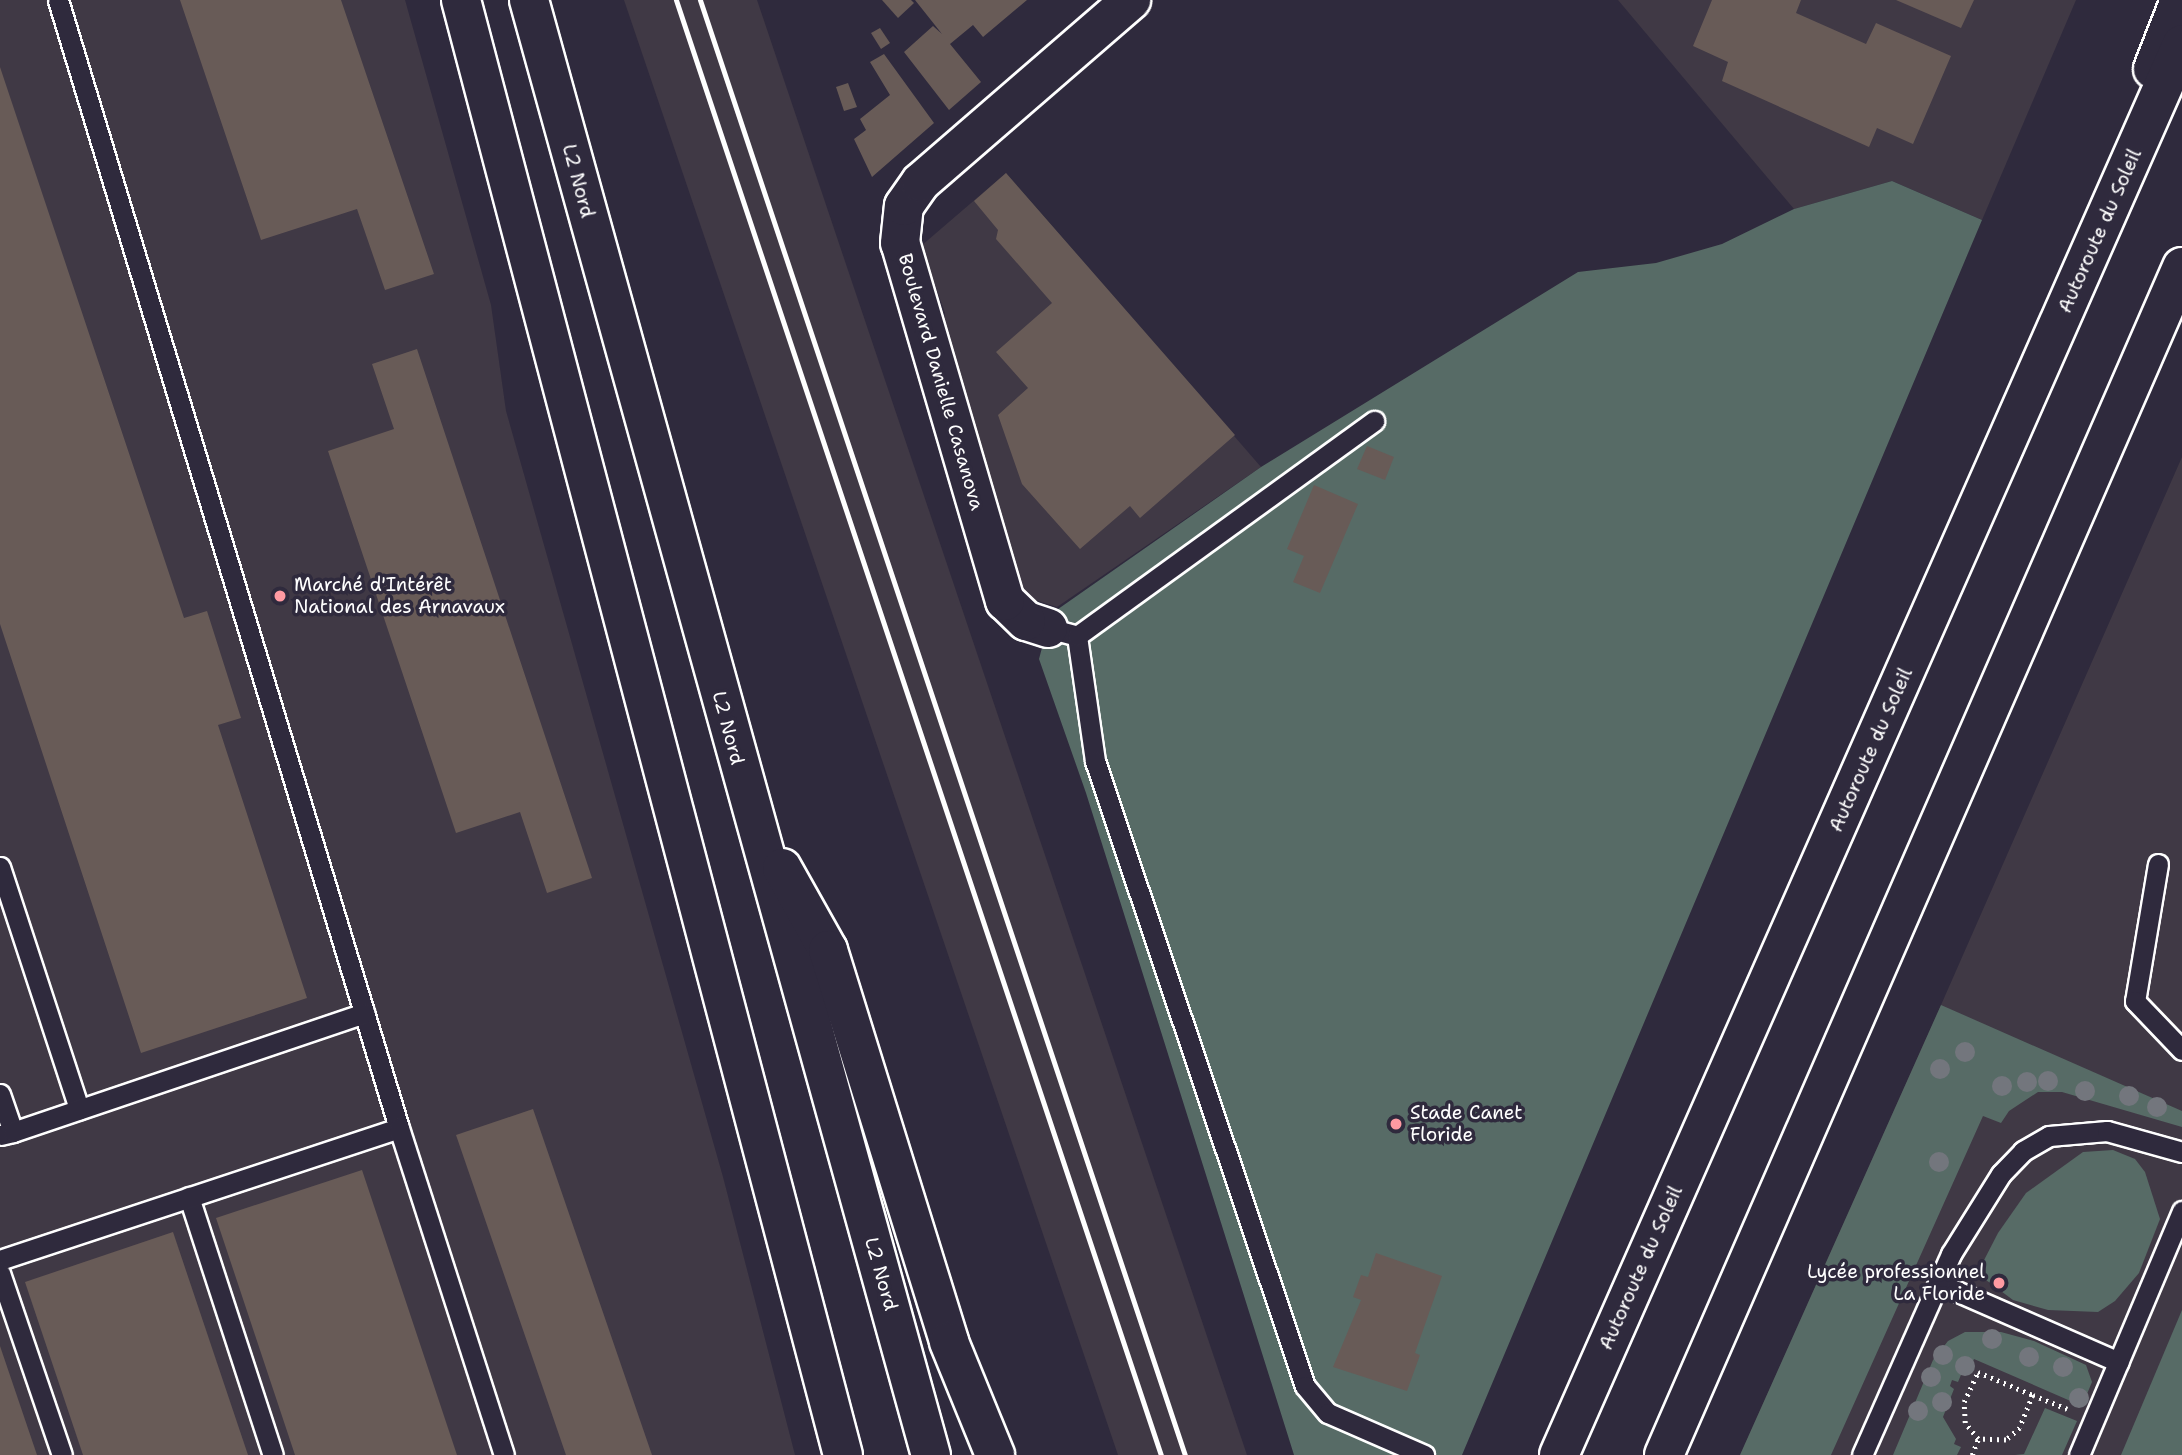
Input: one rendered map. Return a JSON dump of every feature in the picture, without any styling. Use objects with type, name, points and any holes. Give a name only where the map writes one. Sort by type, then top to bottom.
[{"type":"main road","points":[[461,0],[844,1455]]},
{"type":"main road","name":"L2 Nord","points":[[529,0],[931,1455]]},
{"type":"main road","name":"Boulevard Danielle Casanova","points":[[1062,632],[1026,621],[1005,601],[900,243],[904,206],[920,182],[1131,0]]},
{"type":"main road","points":[[2021,411],[2180,0]]},
{"type":"main road","name":"Autoroute du Soleil","points":[[1559,1455],[2182,44]]},
{"type":"main road","points":[[1664,1455],[2120,417],[2182,267]]},
{"type":"main road","points":[[2120,417],[2182,290]]},
{"type":"main road","points":[[753,818],[828,950],[949,1342],[995,1455]]},
{"type":"lane","points":[[58,0],[399,1128],[504,1455]]},
{"type":"lane","points":[[1374,421],[1062,632],[1095,761],[1305,1386],[1328,1413],[1424,1455]]},
{"type":"lane","points":[[2158,864],[2135,1001],[2182,1050]]},
{"type":"lane","points":[[0,867],[79,1110]]},
{"type":"lane","points":[[0,1094],[6,1133],[364,1013]]},
{"type":"lane","points":[[0,1260],[399,1128]]},
{"type":"lane","points":[[1862,1455],[1938,1283],[2001,1174],[2023,1151],[2049,1136],[2107,1131],[2182,1152]]},
{"type":"lane","points":[[189,1197],[273,1455]]},
{"type":"lane","points":[[2080,1455],[2182,1211]]},
{"type":"lane","points":[[0,1273],[62,1455]]},
{"type":"lane","points":[[1938,1283],[2119,1362]]},
{"type":"path","points":[[2033,1395],[2014,1435],[1997,1443],[1978,1439],[1962,1413],[1978,1372],[2033,1395],[2094,1421]]},
{"type":"path","points":[[1972,1455],[1978,1439]]},
{"type":"shaded area","name":"Marché d'Intérêt National des Arnavaux","points":[[0,0],[405,0],[491,305],[506,411],[723,1177],[795,1455],[0,1455]]},
{"type":"shaded area","points":[[624,0],[757,0],[1247,1455],[1118,1455]]},
{"type":"shaded area","points":[[1618,0],[2076,0],[1982,220],[1892,181],[1794,209]]},
{"type":"shaded area","points":[[1006,173],[1261,467],[1057,607],[1023,596],[942,344],[945,313],[921,246]]},
{"type":"shaded area","name":"Lycée professionnel La Floride","points":[[2182,457],[2182,1455],[1740,1455],[1941,1005]]},
{"type":"green space","name":"Stade Canet Floride","points":[[1892,181],[1982,220],[1462,1455],[1294,1455],[1086,793],[1039,659],[1051,614],[1261,467],[1578,272],[1656,263],[1722,244],[1794,209]]},
{"type":"green space","points":[[1941,1005],[2182,1111],[2182,1127],[2062,1092],[2038,1092],[2009,1111],[2001,1123],[1983,1116],[1831,1455],[1740,1455]]},
{"type":"green space","points":[[2113,1150],[2135,1159],[2145,1172],[2160,1219],[2139,1273],[2115,1301],[2098,1312],[2048,1310],[2013,1300],[1982,1277],[1981,1266],[1998,1233],[2026,1193],[2083,1152]]},
{"type":"green space","points":[[2182,1310],[2182,1455],[2121,1455]]},
{"type":"green space","points":[[1965,1332],[2001,1332],[2034,1341],[2086,1365],[2092,1382],[2082,1406],[1974,1359],[1969,1372],[1963,1370],[1958,1382],[1952,1380],[1950,1386],[1954,1389],[1943,1417],[1956,1439],[1954,1444],[1961,1447],[1957,1455],[1893,1455],[1933,1360],[1948,1341]]},
{"type":"green space","points":[[2045,1408],[2077,1421],[2062,1455],[2015,1455],[2024,1454]]},
{"type":"building","points":[[180,0],[341,0],[434,274],[385,290],[357,209],[261,240]]},
{"type":"building","points":[[882,0],[911,0],[914,3],[898,18]]},
{"type":"building","points":[[915,0],[1027,0],[983,37],[973,25],[950,44],[981,82],[949,110],[904,52],[933,26],[942,34]]},
{"type":"building","points":[[1712,0],[1801,0],[1796,13],[1866,44],[1876,23],[1951,56],[1913,144],[1877,128],[1869,147],[1722,81],[1728,62],[1693,46]]},
{"type":"building","points":[[1896,0],[1974,0],[1961,28]]},
{"type":"building","points":[[880,28],[890,43],[881,49],[871,33]]},
{"type":"building","points":[[884,54],[934,123],[872,177],[854,139],[866,130],[860,119],[890,95],[870,62]]},
{"type":"building","points":[[0,67],[184,618],[207,611],[241,718],[218,725],[307,998],[141,1053],[0,624]]},
{"type":"building","points":[[848,83],[857,107],[844,111],[836,87]]},
{"type":"building","points":[[1006,173],[1235,435],[1140,518],[1130,506],[1080,549],[1022,484],[998,415],[1028,388],[996,352],[1052,303],[996,239],[998,230],[974,201]]},
{"type":"building","points":[[417,349],[592,878],[547,893],[520,812],[456,833],[328,451],[394,429],[372,364]]},
{"type":"building","points":[[1367,446],[1394,457],[1385,480],[1357,469]]},
{"type":"building","points":[[1314,485],[1358,504],[1320,593],[1293,582],[1304,556],[1287,549]]},
{"type":"building","points":[[533,1109],[652,1455],[566,1455],[456,1135]]},
{"type":"building","points":[[362,1170],[457,1455],[295,1455],[216,1218]]},
{"type":"building","points":[[173,1232],[248,1455],[83,1455],[25,1282]]},
{"type":"building","points":[[1376,1253],[1442,1276],[1415,1353],[1420,1355],[1407,1391],[1333,1367],[1361,1300],[1353,1297],[1361,1275],[1368,1277]]},
{"type":"building","points":[[0,1346],[37,1455],[0,1455]]},
{"type":"railway","points":[[676,0],[1161,1455]]},
{"type":"railway","points":[[700,0],[1185,1455]]},
{"type":"place","name":"Marché d'Intérêt National des Arnavaux","points":[[280,596]]},
{"type":"place","name":"Stade Canet Floride","points":[[1396,1124]]},
{"type":"place","name":"Lycée professionnel La Floride","points":[[1999,1283]]}]
